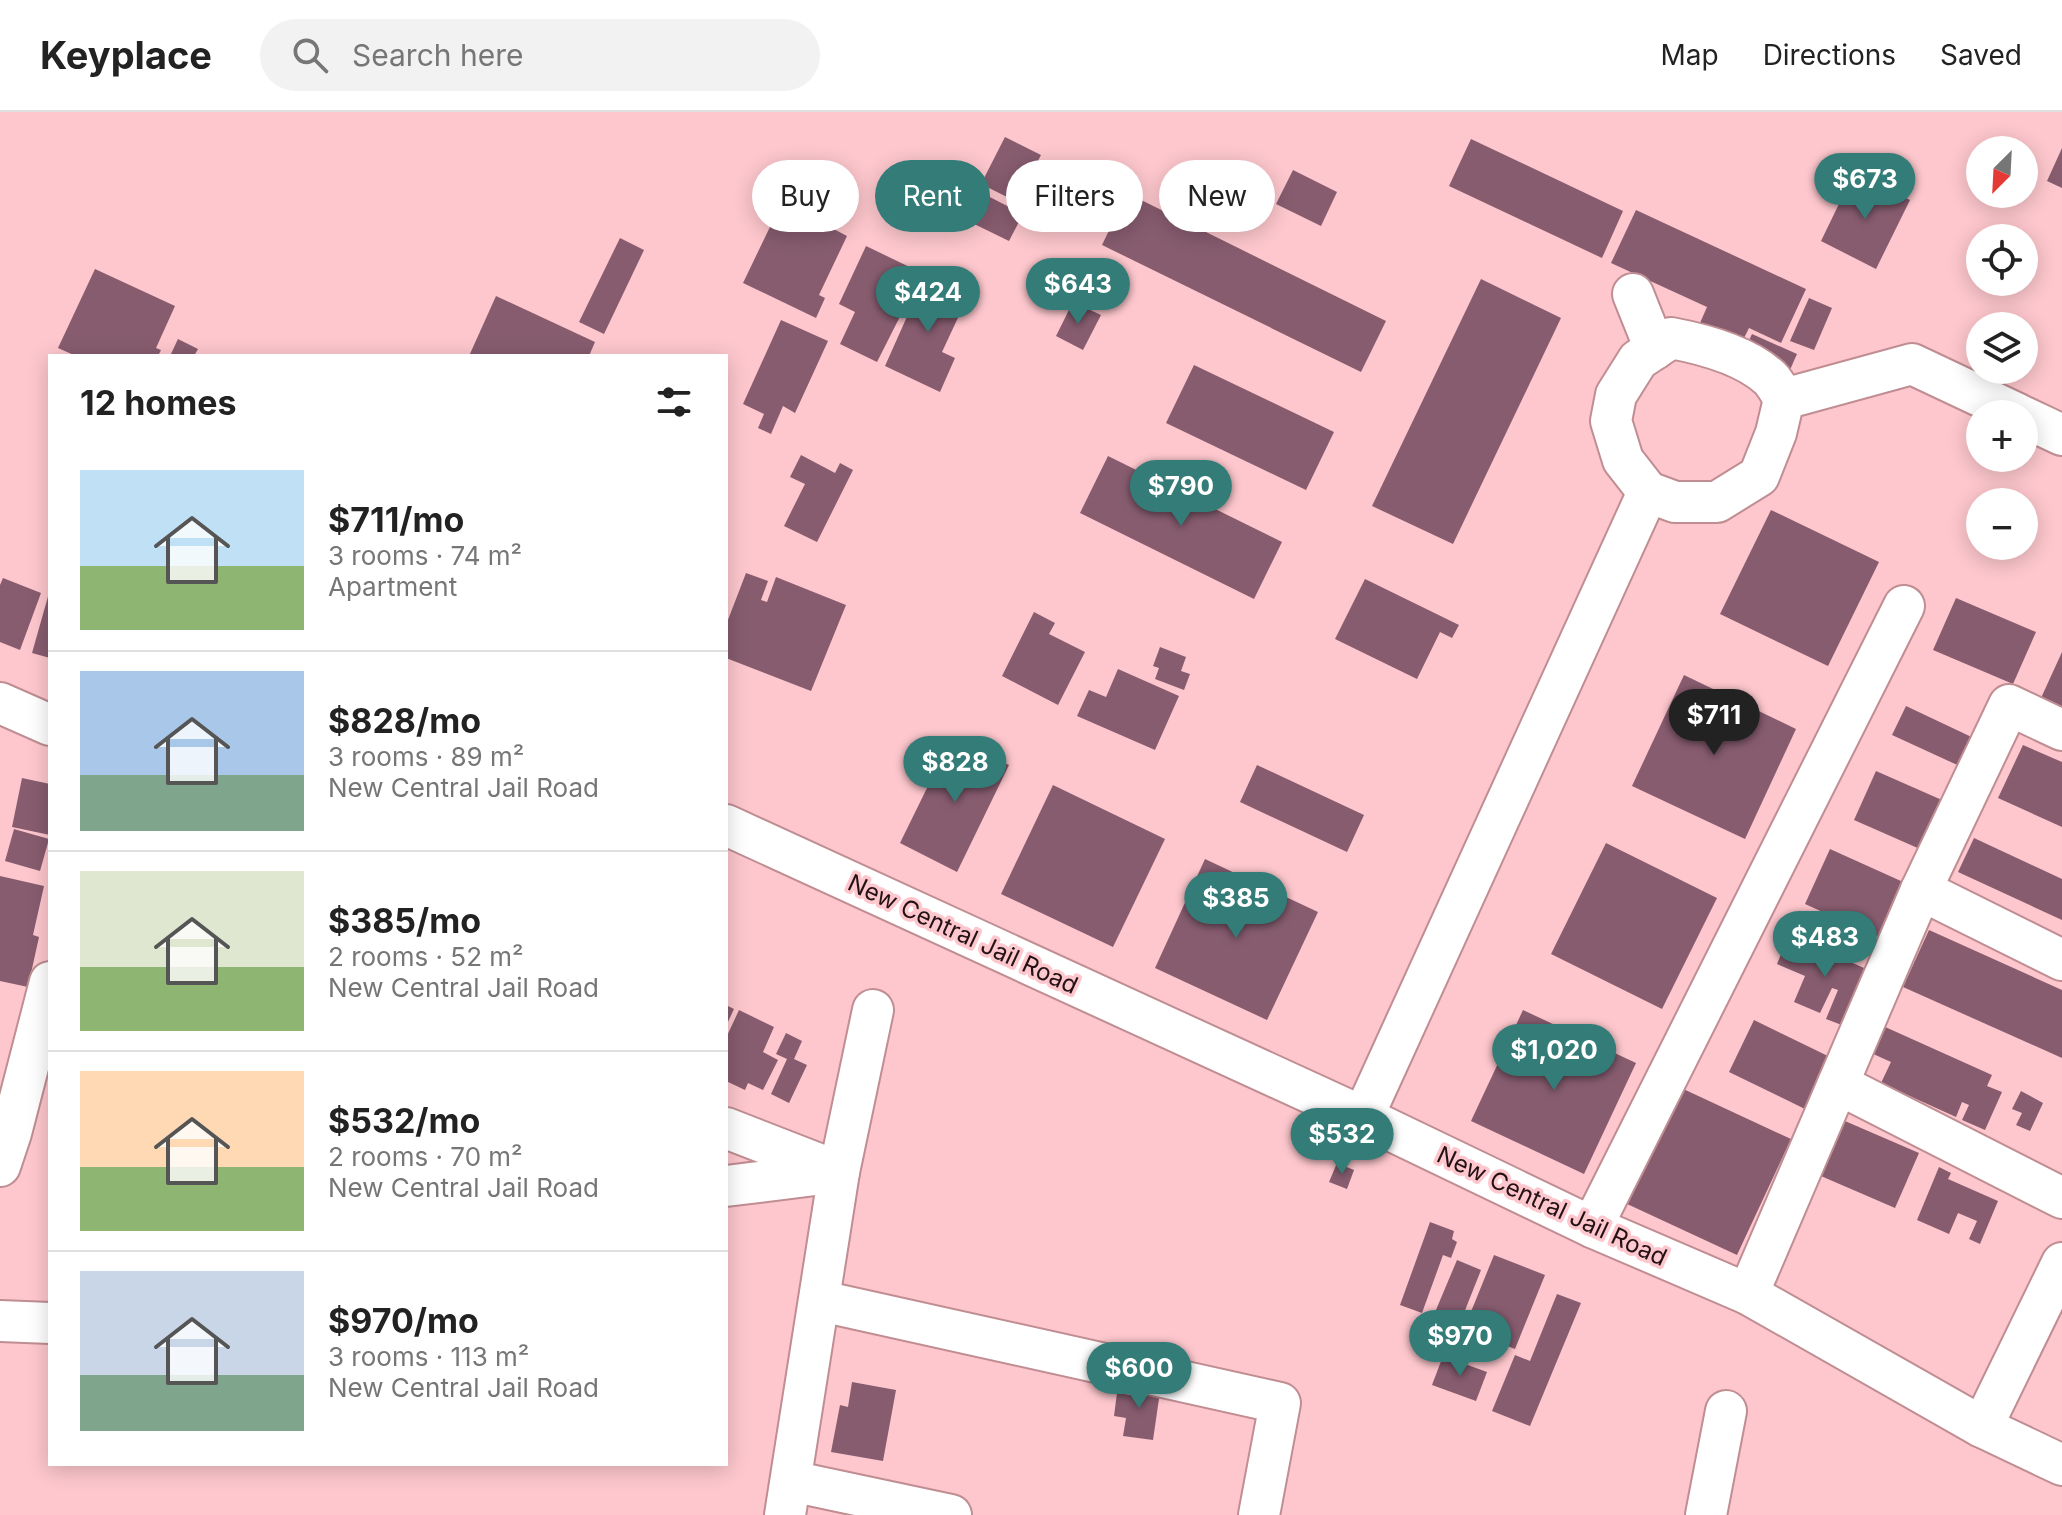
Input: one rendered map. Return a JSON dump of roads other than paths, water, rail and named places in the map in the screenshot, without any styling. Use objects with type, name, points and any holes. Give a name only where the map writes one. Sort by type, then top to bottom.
[{"type":"street","points":[[1633,294],[1655,349]]},
{"type":"street","points":[[1671,338],[1725,354],[1770,378],[1784,399],[1776,433],[1759,476],[1717,502],[1675,502],[1648,492],[1623,460],[1611,421],[1616,395],[1638,360],[1655,349],[1671,338]]},
{"type":"street","points":[[1784,399],[1912,364],[1988,400]]},
{"type":"street","points":[[2038,424],[2062,435]]},
{"type":"street","points":[[1363,1117],[1648,492]]},
{"type":"street","points":[[1592,1227],[1904,606]]},
{"type":"street","points":[[0,703],[48,724]]},
{"type":"street","points":[[1748,1294],[1921,890],[2009,705],[2062,730]]},
{"type":"street","name":"New Central Jail Road","points":[[728,826],[1363,1117],[1592,1227],[1748,1294],[1982,1427],[2062,1465]]},
{"type":"street","points":[[1921,890],[2062,960]]},
{"type":"street","points":[[0,1166],[48,990]]},
{"type":"street","points":[[873,1010],[839,1172],[788,1498],[951,1515]]},
{"type":"street","points":[[1838,1084],[2062,1198]]},
{"type":"street","points":[[728,1129],[839,1172]]},
{"type":"street","points":[[728,1186],[839,1172]]},
{"type":"street","points":[[1982,1427],[2062,1263]]},
{"type":"street","points":[[821,1301],[1280,1403],[1259,1515]]},
{"type":"street","points":[[0,1321],[48,1323]]},
{"type":"street","points":[[1706,1515],[1726,1411]]}]
